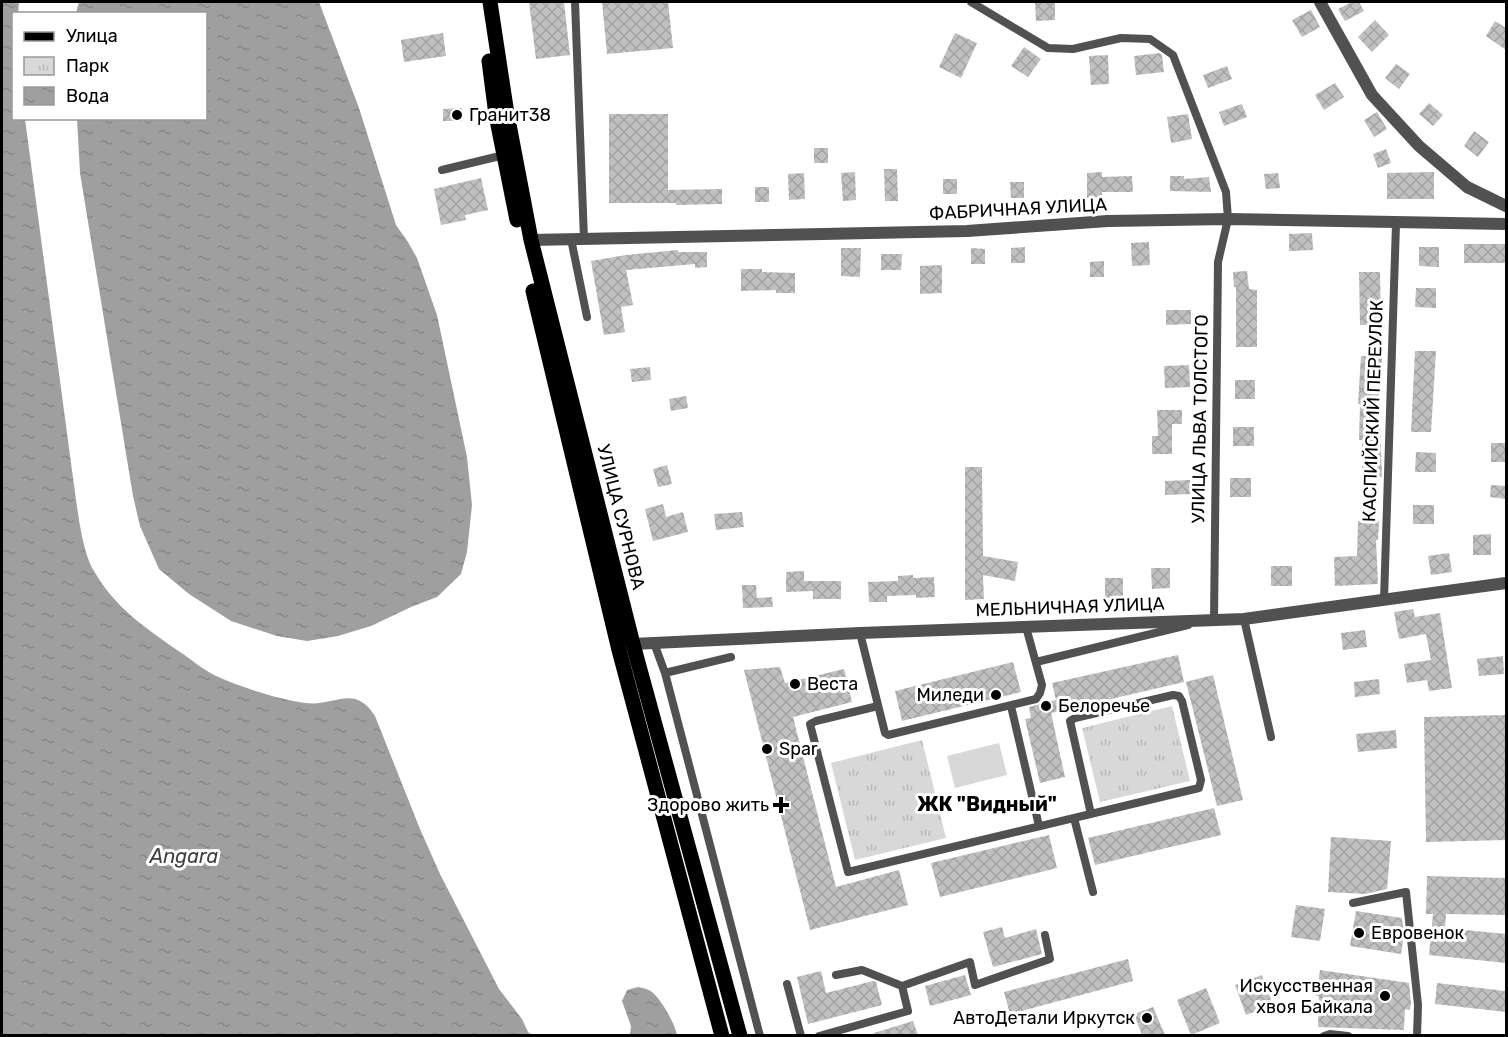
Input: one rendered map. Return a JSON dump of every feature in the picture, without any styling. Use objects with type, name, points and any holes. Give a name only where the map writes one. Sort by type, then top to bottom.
[{"type":"main road","name":"УЛИЦА СУРНОВА","points":[[481,2],[496,115],[521,239],[619,650],[722,1035]]},
{"type":"main road","name":"УЛИЦА СУРНОВА","points":[[490,2],[507,114],[531,240],[633,644],[740,1035]]},
{"type":"street","points":[[1320,2],[1372,95],[1419,146],[1467,187],[1506,206]]},
{"type":"street","name":"ФАБРИЧНАЯ УЛИЦА","points":[[531,240],[967,231],[1108,221],[1228,219],[1396,224],[1506,224]]},
{"type":"street","name":"МЕЛЬНИЧНАЯ УЛИЦА","points":[[633,644],[1244,619],[1506,583]]},
{"type":"lane","points":[[575,2],[577,239],[587,317]]},
{"type":"lane","name":"УЛИЦА ЛЬВА ТОЛСТОГО","points":[[971,2],[1048,48],[1073,49],[1121,38],[1150,39],[1173,54],[1226,192],[1228,219],[1218,262],[1210,620]]},
{"type":"lane","points":[[442,170],[504,155]]},
{"type":"lane","name":"КАСПИЙСКИЙ ПЕРЕУЛОК","points":[[1384,600],[1396,224]]},
{"type":"lane","points":[[1244,619],[1271,737]]},
{"type":"lane","points":[[1036,662],[1210,620]]},
{"type":"lane","points":[[860,633],[885,733],[888,735],[1033,701],[1040,693],[1042,685],[1026,627]]},
{"type":"lane","points":[[654,643],[665,673],[760,1035]]},
{"type":"lane","points":[[665,673],[732,657]]},
{"type":"lane","points":[[878,706],[810,724],[848,872],[1196,789],[1201,786],[1201,780],[1179,696],[1173,695],[1070,721],[1091,814]]},
{"type":"lane","points":[[1011,706],[1039,826]]},
{"type":"lane","points":[[1074,818],[1093,892]]},
{"type":"lane","points":[[1353,903],[1406,892],[1418,1005],[1417,1035]]},
{"type":"lane","points":[[836,975],[862,970],[902,986],[970,962],[975,985],[1050,959],[1045,935]]},
{"type":"lane","points":[[787,984],[801,1035]]},
{"type":"lane","points":[[819,1035],[908,1011],[902,986]]},
{"type":"lane","points":[[1328,1035],[1348,1035]]},
{"type":"green space","points":[[1172,706],[1190,781],[1100,802],[1082,728]]},
{"type":"green space","points":[[922,740],[946,838],[855,860],[831,763]]},
{"type":"green space","points":[[999,743],[1007,775],[955,788],[947,756]]},
{"type":"water","name":"Angara","points":[[2,2],[19,2],[18,12],[12,12],[12,120],[25,120],[78,513],[86,551],[94,571],[111,596],[132,616],[155,635],[214,675],[259,692],[294,701],[316,703],[352,698],[367,706],[375,716],[440,874],[499,989],[532,1035],[3,1035]]},
{"type":"water","points":[[79,2],[319,2],[359,108],[396,225],[417,258],[437,315],[467,457],[472,505],[467,552],[461,574],[437,597],[371,626],[338,636],[307,641],[277,636],[231,621],[189,594],[159,569],[140,526],[133,496],[80,173],[77,120],[207,120],[207,12],[76,12]]},
{"type":"water","points":[[638,987],[656,995],[671,1018],[677,1035],[630,1035],[631,1026],[622,1001],[627,990]]},
{"type":"building","points":[[529,2],[564,2],[570,55],[536,59]]},
{"type":"building","points":[[602,2],[668,2],[673,48],[607,54]]},
{"type":"building","points":[[1035,2],[1055,2],[1055,20],[1036,21]]},
{"type":"building","points":[[1352,2],[1359,2],[1364,11],[1345,21],[1338,9]]},
{"type":"building","points":[[1311,10],[1320,27],[1302,37],[1292,20]]},
{"type":"building","points":[[1375,20],[1389,35],[1372,52],[1358,37]]},
{"type":"building","points":[[1495,21],[1506,28],[1506,50],[1486,36]]},
{"type":"building","points":[[443,33],[446,56],[404,62],[401,40]]},
{"type":"building","points":[[955,33],[977,43],[961,78],[939,67]]},
{"type":"building","points":[[1024,47],[1041,59],[1028,77],[1011,66]]},
{"type":"building","points":[[1160,53],[1164,72],[1136,75],[1134,56]]},
{"type":"building","points":[[1108,55],[1109,84],[1091,85],[1089,56]]},
{"type":"building","points":[[1396,64],[1410,74],[1399,89],[1385,78]]},
{"type":"building","points":[[1227,66],[1232,79],[1208,88],[1203,75]]},
{"type":"building","points":[[1335,83],[1344,97],[1324,110],[1315,95]]},
{"type":"building","points":[[1429,103],[1443,115],[1433,126],[1419,114]]},
{"type":"building","points":[[1242,104],[1247,117],[1224,126],[1219,112]]},
{"type":"building","points":[[462,108],[462,121],[443,121],[443,109]]},
{"type":"building","points":[[1377,112],[1387,129],[1374,137],[1364,120]]},
{"type":"building","points":[[609,114],[668,114],[668,190],[722,189],[722,204],[609,203]]},
{"type":"building","points":[[1188,114],[1192,139],[1171,143],[1167,117]]},
{"type":"building","points":[[1474,131],[1489,142],[1478,157],[1464,146]]},
{"type":"building","points":[[814,148],[828,148],[828,163],[814,163]]},
{"type":"building","points":[[1386,149],[1391,163],[1378,168],[1373,154]]},
{"type":"building","points":[[884,169],[897,169],[898,201],[885,201]]},
{"type":"building","points":[[855,172],[856,200],[843,201],[841,173]]},
{"type":"building","points":[[1102,172],[1102,177],[1132,176],[1133,192],[1102,192],[1102,197],[1087,198],[1087,173]]},
{"type":"building","points":[[1434,172],[1434,199],[1387,199],[1387,173]]},
{"type":"building","points":[[804,173],[805,199],[789,200],[788,174]]},
{"type":"building","points":[[1278,173],[1280,188],[1266,189],[1264,174]]},
{"type":"building","points":[[1170,176],[1184,176],[1184,179],[1209,177],[1211,192],[1170,191]]},
{"type":"building","points":[[481,178],[488,210],[465,215],[466,220],[441,225],[434,189]]},
{"type":"building","points":[[943,179],[957,179],[957,194],[943,194]]},
{"type":"building","points":[[1010,182],[1024,182],[1024,198],[1011,198]]},
{"type":"building","points":[[755,187],[769,187],[769,202],[755,202]]},
{"type":"building","points":[[1312,233],[1313,250],[1289,251],[1289,234]]},
{"type":"building","points":[[1149,242],[1150,265],[1132,266],[1131,243]]},
{"type":"building","points":[[1464,244],[1506,244],[1506,263],[1464,263]]},
{"type":"building","points":[[1025,247],[1025,263],[1011,263],[1011,248]]},
{"type":"building","points":[[1419,247],[1439,247],[1439,267],[1419,266]]},
{"type":"building","points":[[841,248],[861,248],[860,277],[841,276]]},
{"type":"building","points":[[971,248],[985,249],[985,264],[971,264]]},
{"type":"building","points":[[678,250],[678,252],[707,252],[707,267],[695,268],[695,264],[626,270],[633,305],[621,307],[625,332],[604,335],[591,261]]},
{"type":"building","points":[[881,254],[902,254],[901,270],[881,270]]},
{"type":"building","points":[[1104,261],[1104,277],[1090,277],[1090,262]]},
{"type":"building","points":[[942,265],[942,293],[920,294],[920,266]]},
{"type":"building","points":[[741,269],[795,273],[795,293],[776,293],[776,290],[741,291]]},
{"type":"building","points":[[1247,271],[1249,289],[1257,290],[1257,347],[1236,347],[1236,287],[1234,287],[1233,272]]},
{"type":"building","points":[[1359,272],[1380,272],[1381,325],[1360,325]]},
{"type":"building","points":[[1416,288],[1436,288],[1436,308],[1415,307]]},
{"type":"building","points":[[1166,310],[1191,310],[1191,324],[1166,325]]},
{"type":"building","points":[[1415,351],[1436,351],[1431,432],[1411,432]]},
{"type":"building","points":[[1361,356],[1382,356],[1381,375],[1379,375],[1378,420],[1380,420],[1382,477],[1362,476],[1362,440],[1359,440],[1360,404],[1358,404]]},
{"type":"building","points":[[1189,365],[1190,387],[1165,388],[1164,366]]},
{"type":"building","points":[[650,367],[651,380],[632,382],[630,369]]},
{"type":"building","points":[[1235,380],[1255,380],[1255,399],[1235,399]]},
{"type":"building","points":[[686,396],[688,408],[671,411],[669,399]]},
{"type":"building","points":[[1157,410],[1182,410],[1182,424],[1172,424],[1172,454],[1152,454],[1152,436],[1158,436]]},
{"type":"building","points":[[1233,427],[1254,427],[1254,446],[1233,446]]},
{"type":"building","points":[[1491,443],[1506,443],[1506,462],[1491,462]]},
{"type":"building","points":[[1416,452],[1436,453],[1436,472],[1415,472]]},
{"type":"building","points":[[667,465],[672,484],[658,487],[653,469]]},
{"type":"building","points":[[965,467],[982,467],[983,556],[1018,562],[1015,581],[983,575],[984,599],[965,600]]},
{"type":"building","points":[[1230,478],[1251,478],[1251,497],[1230,497]]},
{"type":"building","points":[[1190,480],[1190,494],[1165,495],[1165,481]]},
{"type":"building","points":[[1491,485],[1506,486],[1505,499],[1490,497]]},
{"type":"building","points":[[663,504],[666,517],[683,512],[688,532],[653,541],[645,509]]},
{"type":"building","points":[[1413,505],[1434,505],[1434,524],[1413,524]]},
{"type":"building","points":[[742,512],[744,527],[716,530],[714,514]]},
{"type":"building","points":[[1358,521],[1379,521],[1378,540],[1376,540],[1378,584],[1335,586],[1334,557],[1357,556]]},
{"type":"building","points":[[1491,534],[1491,555],[1473,555],[1473,535]]},
{"type":"building","points":[[1449,553],[1452,572],[1431,575],[1428,556]]},
{"type":"building","points":[[1271,566],[1292,566],[1292,586],[1271,586]]},
{"type":"building","points":[[1151,568],[1170,568],[1170,588],[1152,589]]},
{"type":"building","points":[[804,571],[804,581],[841,581],[841,599],[813,599],[813,591],[786,592],[786,572]]},
{"type":"building","points":[[913,575],[913,578],[934,577],[935,597],[887,596],[887,602],[869,602],[868,582],[898,581],[898,576]]},
{"type":"building","points":[[1105,578],[1123,578],[1123,598],[1105,598]]},
{"type":"building","points":[[742,585],[756,585],[757,598],[772,597],[773,607],[743,608]]},
{"type":"building","points":[[1413,609],[1415,617],[1440,613],[1452,688],[1429,691],[1427,680],[1407,683],[1404,664],[1431,660],[1426,634],[1399,639],[1394,612]]},
{"type":"building","points":[[1365,630],[1367,647],[1343,650],[1341,633]]},
{"type":"building","points":[[1178,655],[1184,682],[1051,713],[1065,777],[1040,783],[1025,719],[1031,718],[1029,707],[1056,700],[1052,683]]},
{"type":"building","points":[[1503,656],[1504,674],[1479,676],[1477,659]]},
{"type":"building","points":[[1013,662],[1021,692],[902,721],[895,691]]},
{"type":"building","points":[[780,667],[785,683],[844,669],[852,702],[793,717],[836,887],[899,870],[908,905],[810,930],[744,670]]},
{"type":"building","points":[[1213,675],[1243,800],[1217,806],[1186,682]]},
{"type":"building","points":[[1379,679],[1380,694],[1355,697],[1354,682]]},
{"type":"building","points":[[1506,715],[1506,840],[1426,842],[1424,717]]},
{"type":"building","points":[[1396,730],[1397,748],[1358,752],[1356,734]]},
{"type":"building","points":[[1214,808],[1221,835],[1095,865],[1088,838]]},
{"type":"building","points":[[1049,835],[1057,868],[940,897],[931,863]]},
{"type":"building","points":[[1331,837],[1391,841],[1387,889],[1365,894],[1328,892]]},
{"type":"building","points":[[1427,876],[1506,878],[1506,915],[1446,914],[1445,928],[1506,934],[1506,963],[1429,955],[1433,914],[1426,914]]},
{"type":"building","points":[[1296,905],[1325,909],[1320,941],[1291,937]]},
{"type":"building","points":[[1356,911],[1402,918],[1404,935],[1401,954],[1350,946]]},
{"type":"building","points":[[1002,927],[1005,938],[1036,929],[1042,954],[993,967],[983,932]]},
{"type":"building","points":[[1128,959],[1133,981],[1010,1014],[1004,992]]},
{"type":"building","points":[[1320,970],[1409,983],[1411,1003],[1410,1010],[1405,1009],[1404,1030],[1318,1027],[1319,996],[1316,996]]},
{"type":"building","points":[[821,971],[826,993],[876,982],[882,1005],[808,1024],[797,977]]},
{"type":"building","points":[[965,975],[971,995],[930,1006],[925,986]]},
{"type":"building","points":[[1262,975],[1273,1005],[1246,1015],[1235,985]]},
{"type":"building","points":[[1437,983],[1506,991],[1506,1012],[1435,1004]]},
{"type":"building","points":[[1206,988],[1220,1023],[1191,1035],[1177,1000]]},
{"type":"building","points":[[1153,1007],[1165,1035],[1142,1035],[1134,1014]]},
{"type":"building","points":[[913,1021],[918,1035],[875,1035],[874,1033]]},
{"type":"place","name":"Гранит38","points":[[457,115]]},
{"type":"place","name":"Веста","points":[[795,684]]},
{"type":"place","name":"Миледи","points":[[996,695]]},
{"type":"place","name":"Белоречье","points":[[1046,706]]},
{"type":"place","name":"Spar","points":[[767,749]]},
{"type":"place","name":"Здорово жить","points":[[781,805]]},
{"type":"place","name":"Евровенок","points":[[1359,933]]},
{"type":"place","name":"Искусственная хвоя Байкала","points":[[1385,996]]},
{"type":"place","name":"АвтоДетали Иркутск","points":[[1147,1018]]},
{"type":"district","name":"ЖК \"Видный\"","points":[[987,804]]}]
